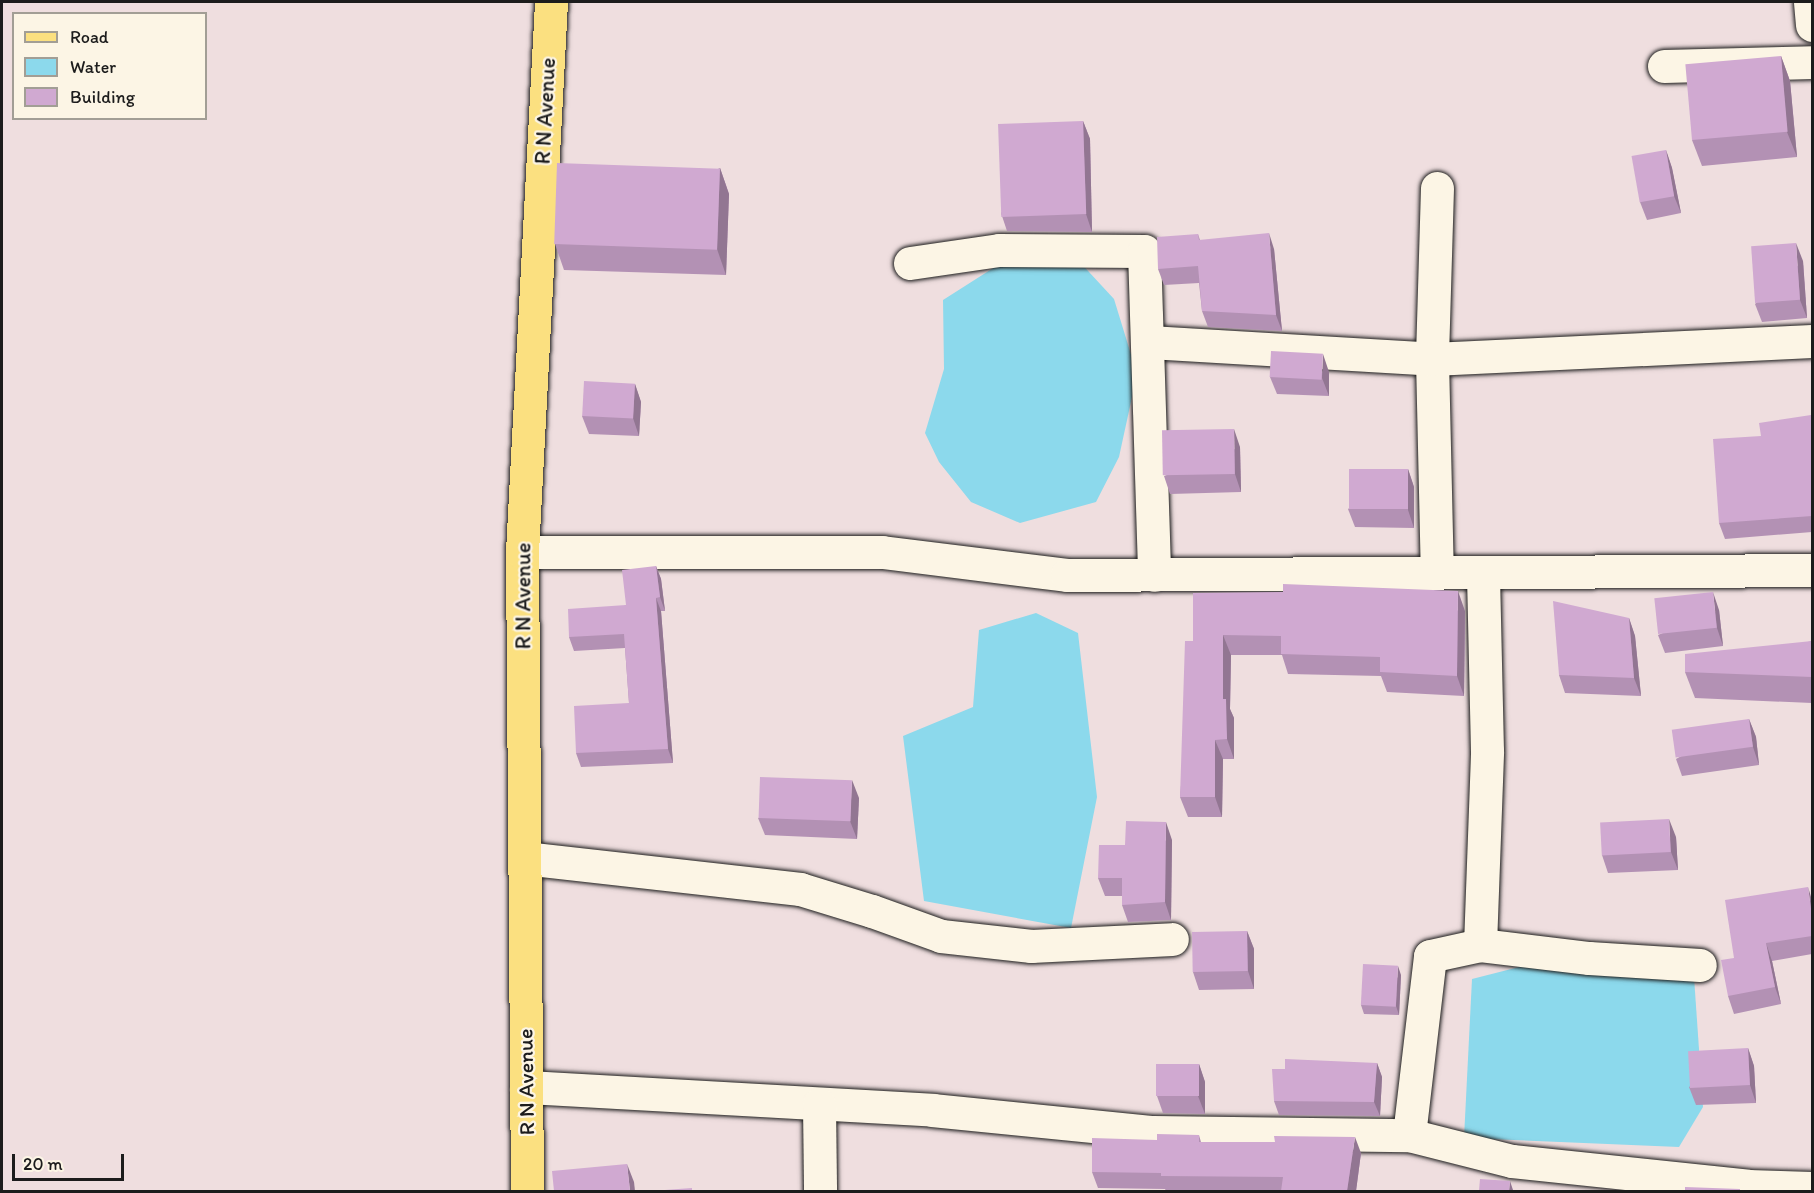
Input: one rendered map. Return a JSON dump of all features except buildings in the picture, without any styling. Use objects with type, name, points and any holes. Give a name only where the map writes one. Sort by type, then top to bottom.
[{"type":"main road","name":"R N Avenue","points":[[527,1191],[522,552],[551,2]]},
{"type":"street","points":[[1810,2],[1812,25]]},
{"type":"street","points":[[1664,66],[1812,62]]},
{"type":"street","points":[[1437,188],[1432,359],[1437,573]]},
{"type":"street","points":[[910,263],[999,250],[1144,251],[1149,342],[1154,575]]},
{"type":"street","points":[[1149,342],[1432,359],[1812,341]]},
{"type":"street","points":[[522,552],[882,552],[1067,575],[1812,570]]},
{"type":"street","points":[[1480,945],[1487,751],[1483,573]]},
{"type":"street","points":[[524,858],[800,889],[872,911],[941,936],[1031,946],[1172,939]]},
{"type":"street","points":[[1409,1135],[1430,956],[1480,945],[1589,958],[1700,964]]},
{"type":"street","points":[[526,1087],[932,1110],[1153,1132],[1409,1135],[1512,1161],[1748,1186],[1812,1188]]},
{"type":"street","points":[[819,1104],[820,1191]]},
{"type":"water","points":[[1077,259],[1114,299],[1137,374],[1119,457],[1096,502],[1020,523],[971,502],[939,462],[925,433],[944,369],[943,300],[998,265]]},
{"type":"water","points":[[1036,613],[1078,633],[1097,797],[1071,928],[924,901],[903,736],[973,707],[979,630]]},
{"type":"water","points":[[1597,947],[1694,977],[1703,1107],[1679,1147],[1464,1138],[1472,979]]}]
